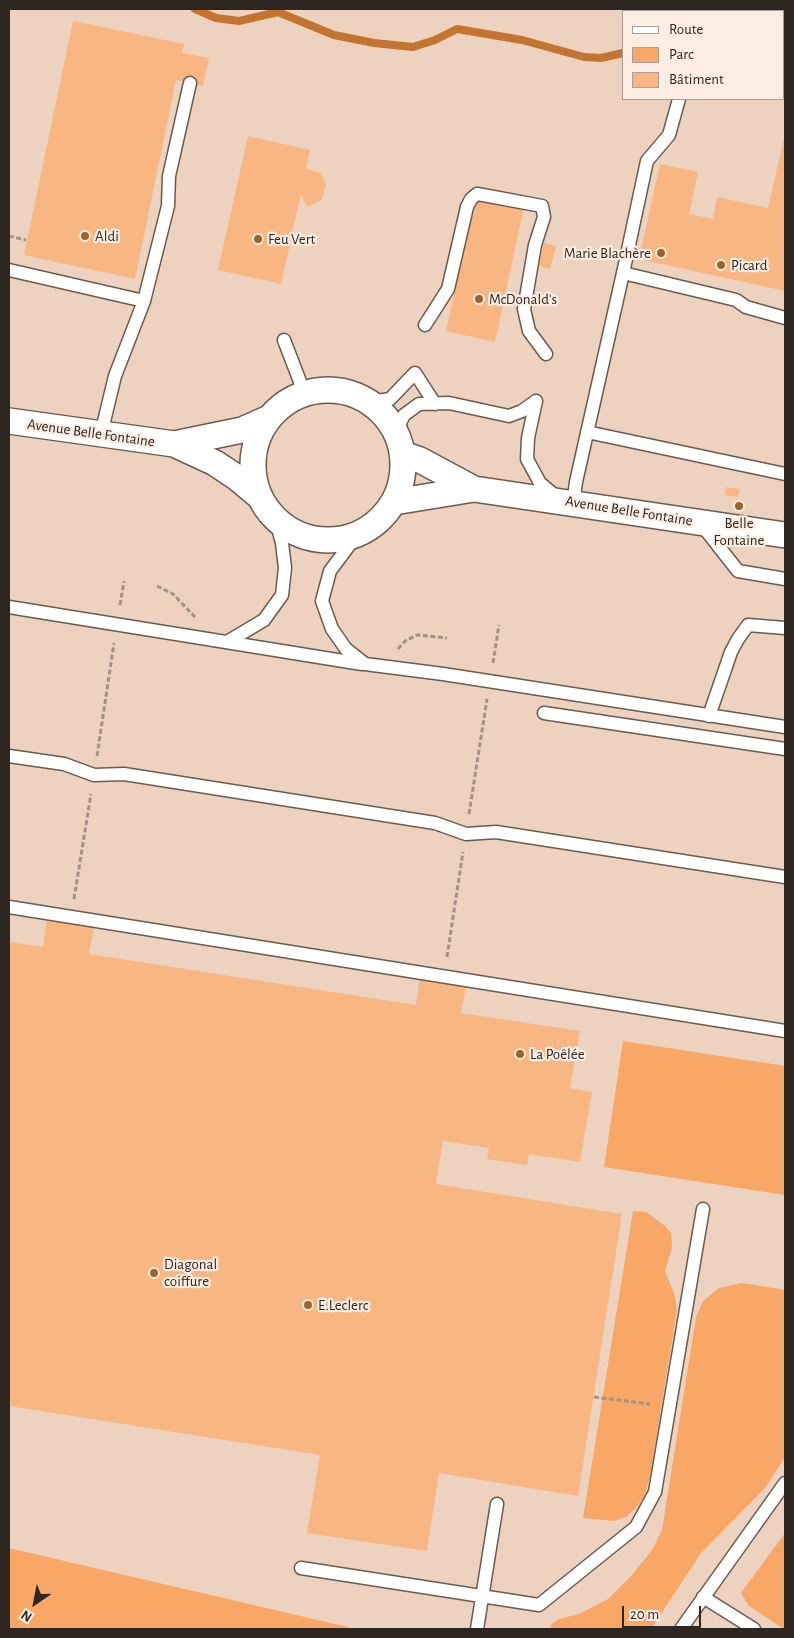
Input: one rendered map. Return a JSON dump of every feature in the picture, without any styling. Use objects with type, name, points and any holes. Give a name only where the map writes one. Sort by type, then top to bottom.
[{"type":"street","points":[[327,389],[350,392],[370,402],[385,414],[399,442],[403,470],[394,502],[378,521],[357,535],[336,540],[315,539],[294,532],[276,520],[260,497],[253,477],[253,456],[257,437],[267,419],[284,403],[304,392],[327,389]]},
{"type":"street","name":"Avenue Belle Fontaine","points":[[174,444],[242,430],[267,419]]},
{"type":"street","name":"Avenue Belle Fontaine","points":[[9,421],[174,444],[215,463],[260,497]]},
{"type":"street","name":"Avenue Belle Fontaine","points":[[399,442],[420,460],[474,489]]},
{"type":"street","name":"Avenue Belle Fontaine","points":[[394,502],[474,489],[785,535]]},
{"type":"lane","points":[[101,434],[115,376],[144,301],[168,206],[169,176],[190,83]]},
{"type":"lane","points":[[399,442],[404,415],[419,404],[449,403],[509,416],[522,411],[536,400],[528,438],[527,459],[540,483],[567,502],[576,482],[647,161],[669,135],[679,100]]},
{"type":"lane","points":[[425,325],[448,289],[471,199],[476,194],[542,206],[544,217],[535,245],[524,309],[529,331],[546,354]]},
{"type":"lane","points":[[9,270],[144,301]]},
{"type":"lane","points":[[623,273],[736,300],[746,307],[785,318]]},
{"type":"lane","points":[[284,340],[304,392]]},
{"type":"lane","points":[[370,402],[390,398],[415,373],[435,404]]},
{"type":"lane","points":[[587,432],[785,474]]},
{"type":"lane","points":[[227,642],[264,620],[282,595],[285,568],[282,543],[276,520]]},
{"type":"lane","points":[[699,522],[738,571],[785,579]]},
{"type":"lane","points":[[357,535],[330,571],[322,601],[332,629],[346,649],[365,664]]},
{"type":"lane","points":[[9,607],[365,664],[785,727]]},
{"type":"lane","points":[[709,716],[731,652],[748,625],[785,628]]},
{"type":"lane","points":[[544,713],[785,749]]},
{"type":"lane","points":[[9,756],[64,764],[94,776],[124,774],[435,823],[466,834],[496,832],[785,877]]},
{"type":"lane","points":[[9,907],[785,1031]]},
{"type":"lane","points":[[302,1568],[539,1604],[636,1527],[655,1492],[703,1209]]},
{"type":"lane","points":[[681,1629],[785,1483]]},
{"type":"lane","points":[[477,1629],[497,1504]]},
{"type":"lane","points":[[703,1597],[754,1629]]},
{"type":"path","points":[[9,236],[26,240]]},
{"type":"path","points":[[71,917],[124,581]]},
{"type":"path","points":[[157,586],[173,594],[190,613],[227,642]]},
{"type":"path","points":[[444,976],[499,625]]},
{"type":"path","points":[[380,666],[405,641],[417,635],[448,638]]},
{"type":"path","points":[[594,1396],[670,1407]]},
{"type":"shaded area","points":[[9,9],[785,9],[785,1629],[351,1629],[9,1548]]},
{"type":"green space","points":[[623,1041],[785,1066],[785,1195],[604,1167]]},
{"type":"green space","points":[[633,1211],[646,1212],[665,1226],[671,1233],[672,1248],[665,1271],[674,1293],[677,1310],[650,1476],[645,1495],[636,1508],[626,1517],[614,1521],[583,1518]]},
{"type":"green space","points":[[742,1283],[785,1290],[785,1457],[765,1488],[701,1553],[651,1629],[550,1629],[552,1624],[559,1619],[579,1614],[608,1599],[632,1575],[652,1550],[662,1530],[696,1317],[703,1301],[719,1288]]},
{"type":"green space","points":[[785,1533],[784,1629],[749,1606],[741,1593]]},
{"type":"green space","points":[[9,1548],[348,1627],[348,1629],[9,1629]]},
{"type":"building","points":[[73,21],[184,44],[182,53],[209,58],[203,86],[176,80],[135,279],[24,255]]},
{"type":"building","name":"Feu Vert","points":[[248,136],[310,150],[306,169],[321,173],[326,184],[322,200],[307,207],[301,194],[281,284],[218,270]]},
{"type":"building","points":[[784,138],[785,291],[639,259],[660,164],[698,172],[689,214],[713,219],[717,197],[768,208]]},
{"type":"building","name":"McDonald's","points":[[476,201],[500,206],[501,202],[524,207],[495,342],[446,331],[460,267],[457,266],[468,217],[473,216]]},
{"type":"building","points":[[544,243],[556,246],[550,269],[539,266]]},
{"type":"building","points":[[726,487],[740,489],[738,497],[725,495]]},
{"type":"building","name":"E.Leclerc","points":[[47,920],[94,927],[89,954],[416,1005],[420,978],[466,986],[461,1013],[580,1031],[570,1088],[592,1092],[580,1162],[529,1154],[527,1165],[487,1159],[489,1148],[443,1141],[436,1184],[622,1214],[578,1496],[439,1473],[427,1551],[307,1533],[320,1455],[9,1406],[9,942],[43,947]]},
{"type":"waterway","points":[[195,9],[216,18],[239,21],[278,12],[334,35],[374,43],[413,47],[435,40],[457,29],[522,40],[584,57],[601,58],[622,53]]},
{"type":"place","name":"Aldi","points":[[85,236]]},
{"type":"place","name":"Feu Vert","points":[[258,239]]},
{"type":"place","name":"Marie Blachère","points":[[661,253]]},
{"type":"place","name":"Picard","points":[[721,265]]},
{"type":"place","name":"McDonald's","points":[[479,299]]},
{"type":"place","name":"Belle Fontaine","points":[[739,506]]},
{"type":"place","name":"La Poêlée","points":[[520,1054]]},
{"type":"place","name":"Diagonal coiffure","points":[[154,1273]]},
{"type":"place","name":"E.Leclerc","points":[[308,1305]]}]
